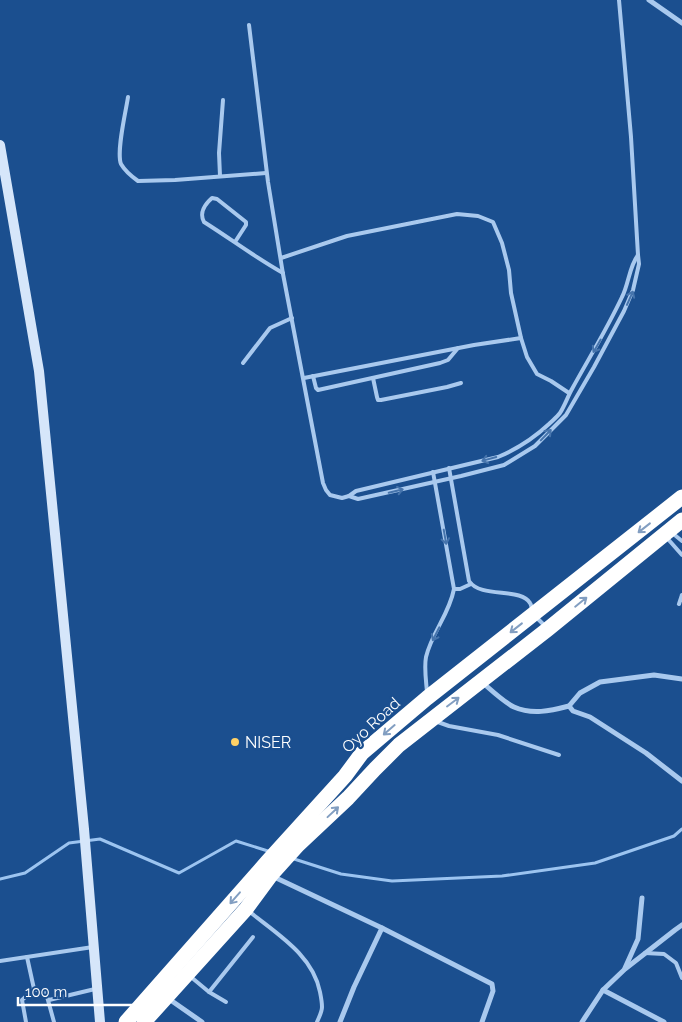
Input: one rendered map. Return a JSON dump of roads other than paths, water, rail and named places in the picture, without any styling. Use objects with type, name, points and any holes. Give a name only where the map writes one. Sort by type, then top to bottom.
[{"type":"highway","name":"Oyo Road","points":[[144,1022],[246,909],[271,869],[281,847],[345,776],[362,753],[427,698],[682,497]]},
{"type":"highway","name":"Oyo Road","points":[[126,1022],[271,869],[348,798],[399,745],[548,629],[682,520]]},
{"type":"street","points":[[649,0],[682,23]]},
{"type":"street","points":[[0,145],[39,371],[84,828],[100,1022]]},
{"type":"street","points":[[481,681],[513,707],[528,712],[547,711],[568,706],[580,694],[600,682],[654,675],[682,679]]},
{"type":"street","points":[[568,706],[573,711],[590,718],[646,754],[682,781]]},
{"type":"street","points":[[271,869],[492,984],[493,991],[482,1022]]},
{"type":"street","points":[[625,969],[638,940],[642,898]]},
{"type":"street","points":[[582,1022],[603,990],[625,969],[682,925]]},
{"type":"street","points":[[340,1022],[382,928]]},
{"type":"street","points":[[603,990],[664,1022]]},
{"type":"street","points":[[166,997],[202,1022]]},
{"type":"lane","points":[[349,496],[358,499],[504,465],[535,446],[566,414],[594,367],[624,311],[633,290],[639,264],[632,136],[619,0]]},
{"type":"lane","points":[[249,25],[266,173],[283,274],[323,483],[330,495],[342,498],[349,496],[356,490],[498,457],[524,444],[541,432],[560,413],[569,393],[600,341],[623,295],[632,263],[638,254]]},
{"type":"lane","points":[[128,97],[120,146],[120,162],[126,172],[138,181],[266,173]]},
{"type":"lane","points":[[220,176],[219,153],[223,100]]},
{"type":"lane","points":[[235,242],[246,222],[217,199],[212,198],[202,212],[204,222],[283,274]]},
{"type":"lane","points":[[281,258],[347,236],[457,214],[478,216],[493,222],[502,243],[509,270],[521,338],[527,357],[537,374],[569,393]]},
{"type":"lane","points":[[244,363],[270,328],[292,318]]},
{"type":"lane","points":[[304,378],[458,348],[521,338]]},
{"type":"lane","points":[[313,376],[318,390],[440,364],[448,360],[458,348]]},
{"type":"lane","points":[[373,378],[378,400],[461,383]]},
{"type":"lane","points":[[449,468],[469,581],[476,588],[526,598],[530,603],[533,614],[548,629]]},
{"type":"lane","points":[[427,698],[426,657],[429,646],[452,601],[454,589],[433,472]]},
{"type":"lane","points":[[666,533],[682,541]]},
{"type":"lane","points":[[666,533],[682,555]]},
{"type":"lane","points":[[454,589],[466,588],[471,584]]},
{"type":"lane","points":[[679,604],[682,595]]},
{"type":"lane","points":[[431,719],[449,726],[498,735],[559,755]]},
{"type":"lane","points":[[246,909],[292,946],[314,971],[318,981],[322,1006],[317,1022]]},
{"type":"lane","points":[[209,992],[254,937]]},
{"type":"lane","points":[[0,962],[94,946]]},
{"type":"lane","points":[[645,953],[664,954],[676,962],[682,978]]},
{"type":"lane","points":[[27,957],[34,989]]},
{"type":"lane","points":[[187,974],[209,992],[226,1002]]},
{"type":"lane","points":[[34,989],[46,993],[54,1022]]},
{"type":"lane","points":[[26,1022],[22,1000],[34,989]]},
{"type":"lane","points":[[49,1000],[97,989]]},
{"type":"waterway","points":[[291,858],[341,874],[392,881],[502,876],[595,863],[674,836],[682,829]]},
{"type":"waterway","points":[[0,879],[25,873],[69,843],[100,839],[179,873],[236,841],[271,852]]},
{"type":"place","name":"NISER","points":[[235,742]]}]
